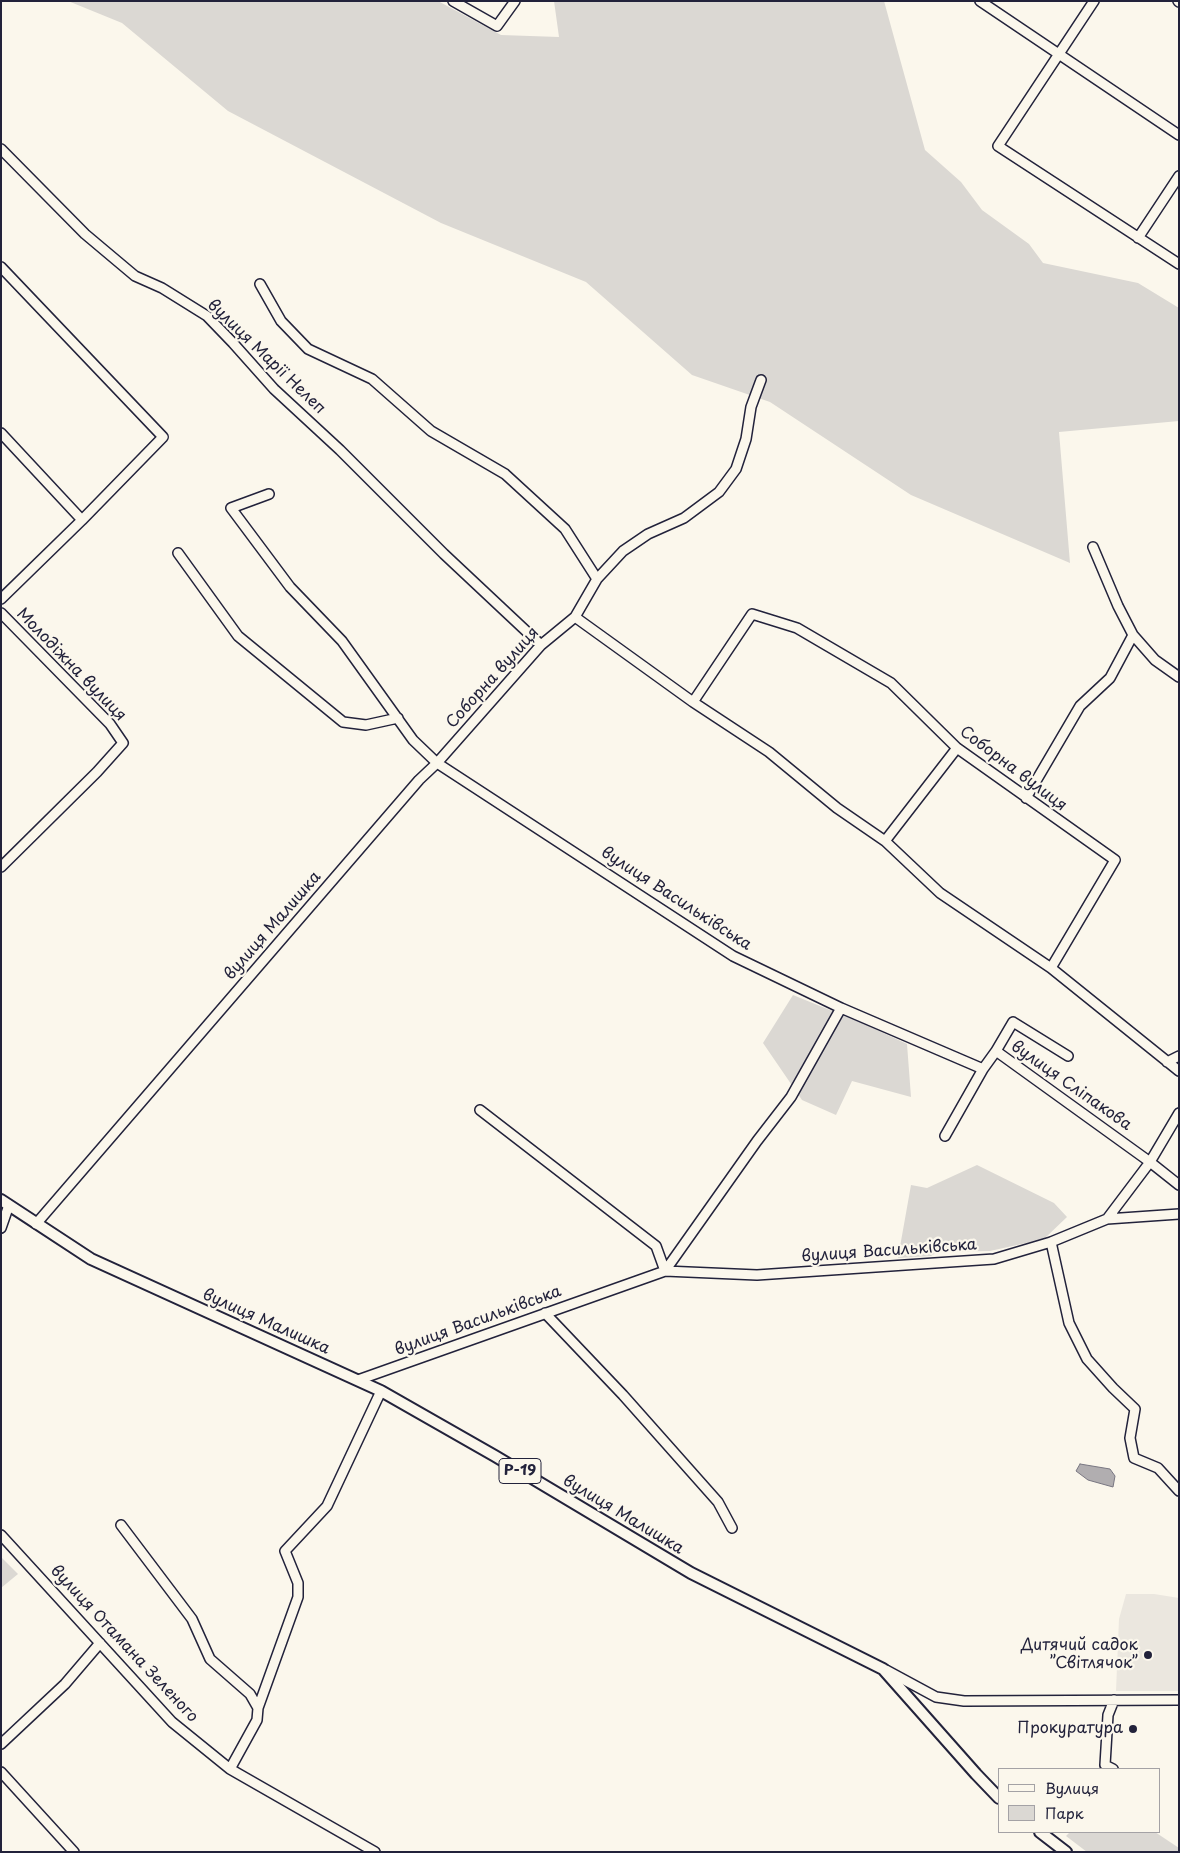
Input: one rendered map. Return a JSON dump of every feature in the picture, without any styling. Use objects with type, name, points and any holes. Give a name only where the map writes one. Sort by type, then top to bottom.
[{"type":"main road","name":"вулиця Малишка","points":[[5,1203],[91,1258],[381,1391],[495,1456],[691,1573],[883,1669],[998,1797]]},
{"type":"main road","points":[[1041,1833],[1066,1852]]},
{"type":"street","points":[[452,1],[497,26],[515,1]]},
{"type":"street","points":[[980,1],[1179,135]]},
{"type":"street","points":[[1094,1],[998,146],[1179,264]]},
{"type":"street","name":"вулиця Марії Нелеп","points":[[1,149],[85,234],[135,276],[162,288],[207,316],[274,389],[340,450],[444,554],[541,645]]},
{"type":"street","points":[[1138,238],[1179,176]]},
{"type":"street","points":[[1,267],[162,437],[82,520],[1,599]]},
{"type":"street","points":[[260,284],[280,321],[308,349],[372,379],[431,431],[505,474],[565,529],[597,578]]},
{"type":"street","name":"Соборна вулиця","points":[[437,763],[541,645],[575,618],[597,578],[622,551],[648,534],[684,518],[719,492],[736,469],[746,438],[751,407],[761,380]]},
{"type":"street","points":[[1,433],[82,520]]},
{"type":"street","name":"вулиця Васильківська","points":[[269,494],[231,508],[290,587],[342,641],[413,740],[437,763],[733,956],[841,1008],[983,1069]]},
{"type":"street","points":[[1093,547],[1118,606],[1133,635],[1155,660],[1179,677]]},
{"type":"street","points":[[178,553],[238,636],[343,722],[366,725],[398,718]]},
{"type":"street","name":"Молодіжна вулиця","points":[[1,613],[110,724],[123,742],[97,772],[1,868]]},
{"type":"street","name":"Соборна вулиця","points":[[693,702],[752,614],[797,628],[892,683],[957,748],[1115,860],[1051,968]]},
{"type":"street","points":[[575,618],[693,702],[769,752],[837,808],[885,841],[940,893],[1051,968],[1179,1071]]},
{"type":"street","points":[[1026,798],[1080,706],[1110,678],[1133,635]]},
{"type":"street","points":[[885,841],[957,748]]},
{"type":"street","name":"вулиця Малишка","points":[[36,1224],[419,780],[437,763]]},
{"type":"street","points":[[665,1271],[757,1142],[792,1097],[841,1008]]},
{"type":"street","points":[[996,1051],[1013,1022],[1068,1056]]},
{"type":"street","name":"вулиця Сліпакова","points":[[945,1136],[983,1069],[996,1051],[1150,1162]]},
{"type":"street","points":[[1168,1062],[1179,1056]]},
{"type":"street","points":[[480,1110],[656,1246],[665,1271]]},
{"type":"street","points":[[1107,1219],[1150,1162],[1179,1113]]},
{"type":"street","points":[[1150,1162],[1179,1185]]},
{"type":"street","points":[[1,1228],[5,1203]]},
{"type":"street","points":[[1107,1219],[1179,1214]]},
{"type":"street","name":"вулиця Васильківська","points":[[358,1380],[665,1271],[757,1275],[994,1259],[1051,1242],[1107,1219]]},
{"type":"street","points":[[1051,1242],[1069,1323],[1083,1351],[1106,1380],[1135,1409],[1130,1438],[1134,1458],[1158,1468],[1179,1492]]},
{"type":"street","points":[[545,1313],[623,1395],[718,1502],[732,1528]]},
{"type":"street","points":[[230,1769],[257,1720],[258,1708],[298,1597],[298,1583],[285,1550],[328,1506],[381,1391]]},
{"type":"street","points":[[121,1524],[192,1619],[210,1659],[250,1694],[258,1708]]},
{"type":"street","name":"вулиця Отамана Зеленого","points":[[1,1534],[172,1722],[230,1769],[375,1852]]},
{"type":"street","points":[[1,1744],[65,1684],[100,1643]]},
{"type":"street","points":[[883,1669],[936,1697],[964,1701],[1179,1700]]},
{"type":"street","points":[[1111,1768],[1105,1765],[1108,1714],[1114,1700]]},
{"type":"street","points":[[1,1772],[74,1852]]},
{"type":"shaded area","points":[[1080,1464],[1110,1469],[1115,1476],[1113,1487],[1088,1480],[1076,1471]]},
{"type":"shaded area","name":"Дитячий садок ”Світлячок”","points":[[1126,1594],[1154,1594],[1179,1598],[1179,1691],[1116,1691],[1119,1619]]},
{"type":"green space","points":[[68,1],[438,1],[501,35],[559,37],[554,1],[884,1],[925,150],[961,182],[982,210],[1029,244],[1043,263],[1138,283],[1179,308],[1179,421],[1059,432],[1070,563],[911,495],[770,402],[692,375],[586,282],[441,223],[228,111],[122,23]]},
{"type":"green space","points":[[793,995],[907,1044],[911,1097],[852,1081],[836,1115],[802,1100],[763,1043]]},
{"type":"green space","points":[[977,1165],[1054,1203],[1067,1217],[1044,1239],[990,1251],[937,1252],[931,1256],[898,1258],[911,1185],[927,1188]]},
{"type":"green space","points":[[1,1557],[18,1574],[1,1588]]},
{"type":"green space","points":[[1069,1833],[1156,1833],[1179,1848],[1179,1852],[1087,1852],[1066,1836]]},
{"type":"place","name":"Дитячий садок ”Світлячок”","points":[[1148,1655]]},
{"type":"place","name":"Прокуратура","points":[[1133,1729]]}]
